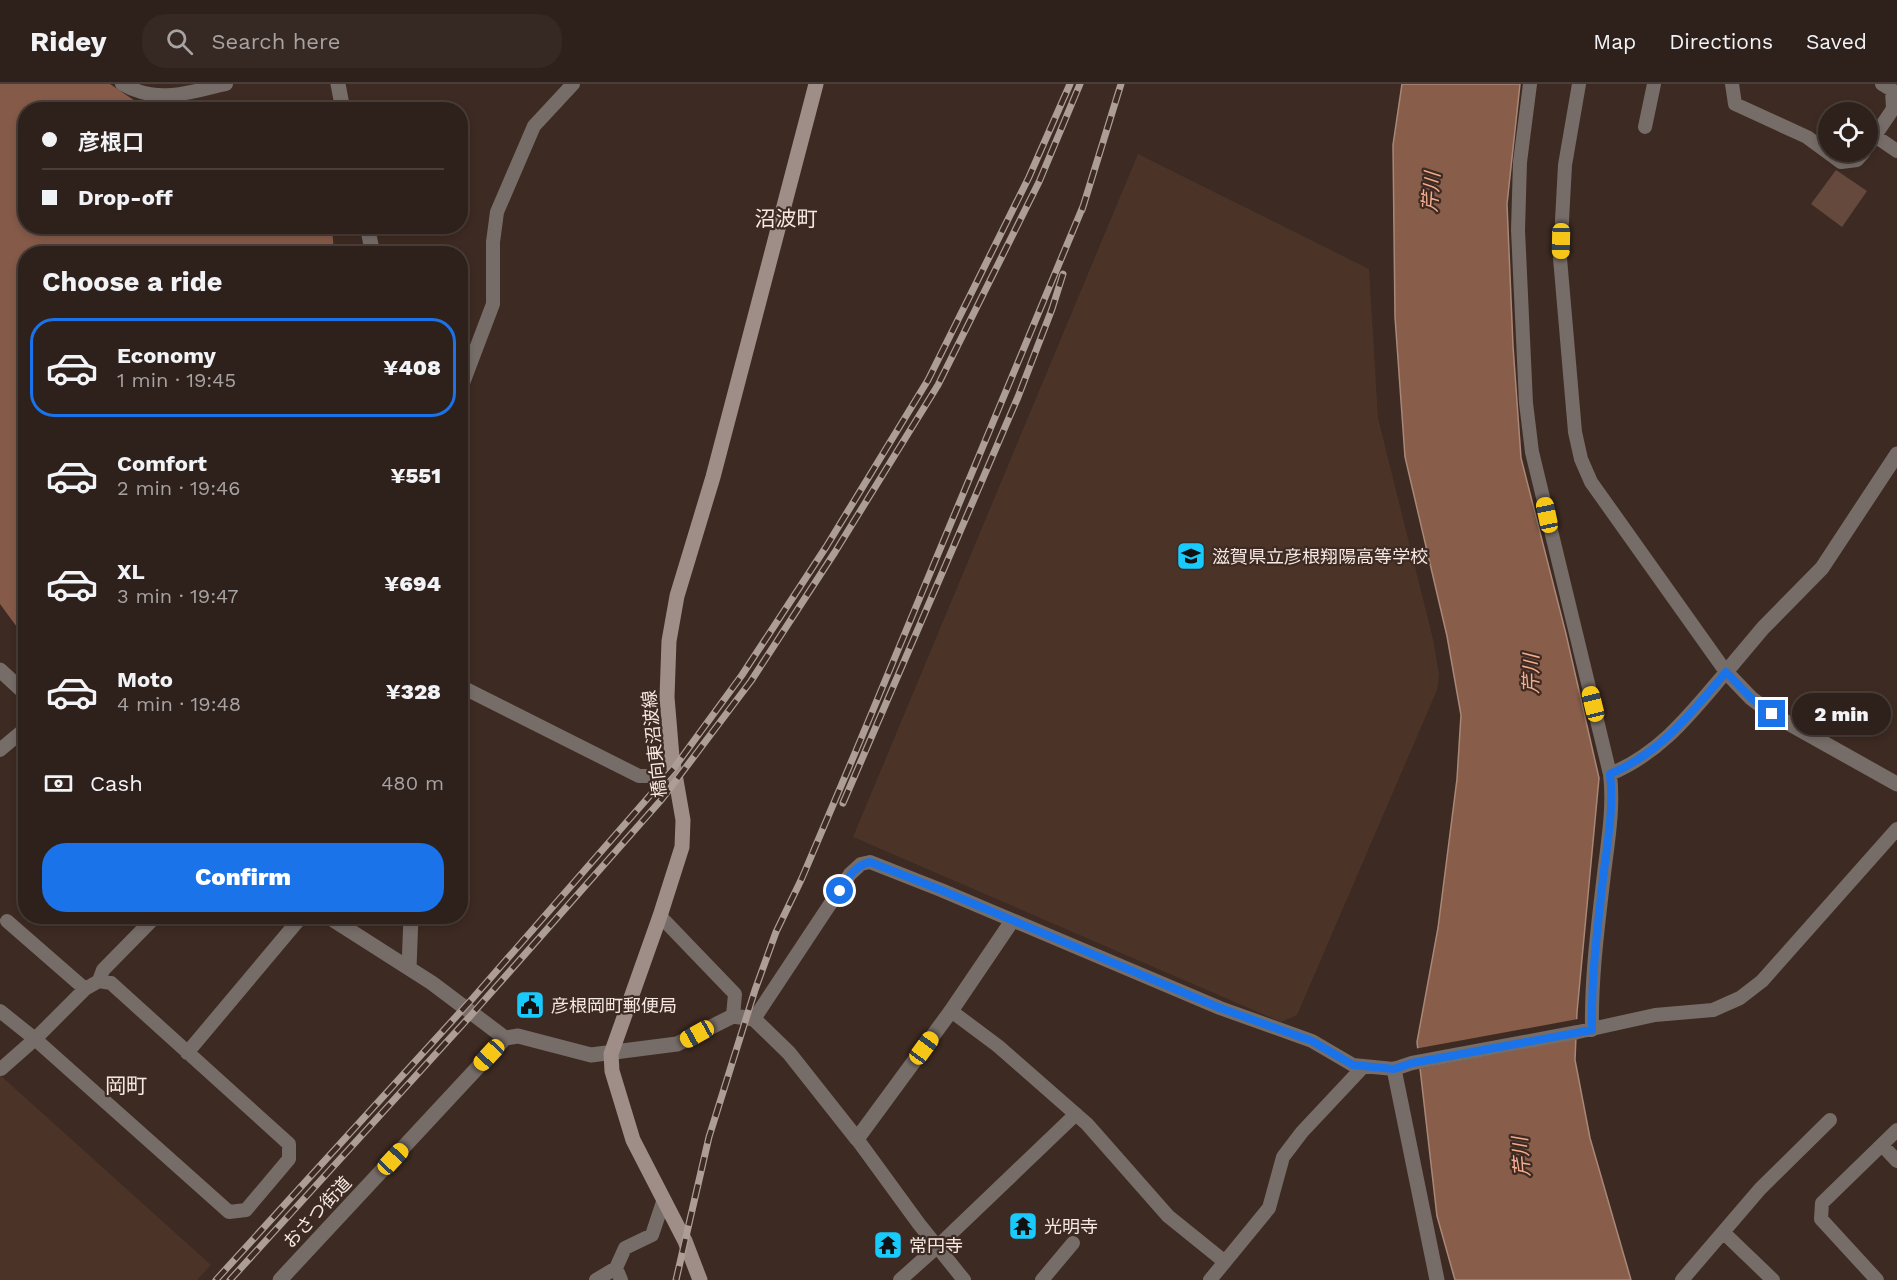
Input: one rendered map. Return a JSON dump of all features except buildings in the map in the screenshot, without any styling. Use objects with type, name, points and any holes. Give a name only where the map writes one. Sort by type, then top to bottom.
[{"type":"main road","name":"橋向東沼波線","points":[[610,1054],[660,916],[682,847],[683,820],[672,757],[667,697],[669,642],[677,596],[713,477],[816,84]]},
{"type":"main road","points":[[610,1054],[612,1071],[633,1140],[663,1202],[685,1240],[700,1280]]},
{"type":"street","points":[[122,84],[138,92],[169,97],[193,88],[226,84]]},
{"type":"street","points":[[338,84],[341,102]]},
{"type":"street","points":[[468,370],[493,304],[493,242],[497,212],[534,126],[573,84]]},
{"type":"street","points":[[1530,84],[1520,162],[1518,230],[1526,403],[1532,452],[1610,774],[1610,815],[1596,937],[1592,996],[1585,1031]]},
{"type":"street","points":[[1579,84],[1565,165],[1560,258],[1574,421],[1581,459],[1591,482],[1726,672],[1751,698],[1772,714],[1897,784]]},
{"type":"street","points":[[1645,127],[1654,84]]},
{"type":"street","points":[[1732,84],[1735,104],[1807,138],[1818,146]]},
{"type":"street","points":[[1878,131],[1893,109],[1892,90],[1882,84]]},
{"type":"street","points":[[1878,144],[1897,151]]},
{"type":"street","points":[[1610,774],[1631,766],[1669,737],[1763,628],[1822,568],[1897,454]]},
{"type":"street","points":[[0,670],[18,687]]},
{"type":"street","points":[[468,690],[639,777],[651,776]]},
{"type":"street","points":[[0,750],[18,735]]},
{"type":"street","points":[[754,1019],[850,874],[861,864],[870,862],[1220,1008],[1312,1041],[1353,1065],[1394,1069],[1412,1063],[1585,1031],[1655,1015],[1713,1010],[1740,998],[1762,981],[1897,829]]},
{"type":"street","points":[[660,916],[735,994],[733,1016]]},
{"type":"street","points":[[7,921],[85,989]]},
{"type":"street","points":[[857,1139],[951,1011],[1012,921]]},
{"type":"street","points":[[99,981],[103,970],[148,924]]},
{"type":"street","points":[[187,1053],[295,924]]},
{"type":"street","points":[[340,924],[466,1007],[505,1038],[518,1036],[591,1055],[610,1054],[678,1044],[733,1016],[754,1019],[789,1053],[964,1280]]},
{"type":"street","points":[[409,968],[411,924]]},
{"type":"street","points":[[0,1011],[35,1039],[229,1212],[246,1210],[289,1160],[289,1144],[111,983],[99,981],[85,989],[35,1039],[1,1069]]},
{"type":"street","points":[[951,1011],[998,1046],[1087,1124],[1168,1216],[1225,1262]]},
{"type":"street","name":"おさつ街道","points":[[280,1280],[505,1038]]},
{"type":"street","points":[[1209,1280],[1269,1208],[1283,1157],[1302,1132],[1363,1067]]},
{"type":"street","points":[[1394,1069],[1437,1280]]},
{"type":"street","points":[[900,1280],[1076,1114]]},
{"type":"street","points":[[1682,1280],[1735,1215],[1830,1120]]},
{"type":"street","points":[[1877,1280],[1821,1219],[1822,1203],[1897,1130]]},
{"type":"street","points":[[1882,1145],[1897,1161]]},
{"type":"street","points":[[596,1280],[619,1274],[625,1248],[652,1235],[663,1202]]},
{"type":"street","points":[[1723,1232],[1773,1280]]},
{"type":"street","points":[[1042,1280],[1072,1243]]},
{"type":"shaded area","points":[[0,84],[110,84],[137,102],[18,102],[18,234],[333,234],[333,246],[18,246],[18,628],[0,604]]},
{"type":"shaded area","name":"滋賀県立彦根翔陽高等学校","points":[[1138,154],[1369,269],[1378,418],[1433,639],[1439,674],[1437,690],[1297,1015],[1281,1022],[853,837]]},
{"type":"shaded area","points":[[1836,170],[1867,191],[1842,227],[1811,204]]},
{"type":"shaded area","points":[[0,1075],[211,1265],[197,1280],[0,1280]]},
{"type":"water","name":"芹川","points":[[1402,84],[1520,84],[1507,204],[1513,346],[1521,458],[1566,634],[1599,778],[1577,1012],[1575,1060],[1590,1138],[1631,1280],[1455,1280],[1437,1216],[1417,1042],[1438,928],[1457,779],[1461,715],[1447,636],[1405,457],[1395,317],[1393,145]]},
{"type":"pier","points":[[1578,1019],[1579,1038],[1417,1069],[1414,1049]]},
{"type":"railway","points":[[216,1280],[473,998],[674,768],[742,675],[826,547],[928,380],[1029,177],[1070,84]]},
{"type":"railway","points":[[230,1280],[473,1013],[662,799],[751,681],[835,552],[938,385],[1039,182],[1080,84]]},
{"type":"railway","points":[[1082,210],[1121,84]]},
{"type":"railway","points":[[676,1280],[709,1137],[755,990],[776,932],[802,878],[855,753],[1084,204]]},
{"type":"railway","points":[[843,803],[1018,397],[1063,274]]},
{"type":"place","name":"滋賀県立彦根翔陽高等学校","points":[[1191,556]]},
{"type":"place","name":"彦根岡町郵便局","points":[[530,1005]]},
{"type":"place","name":"光明寺","points":[[1023,1226]]},
{"type":"place","name":"常円寺","points":[[888,1245]]},
{"type":"district","name":"沼波町","points":[[786,218]]},
{"type":"district","name":"岡町","points":[[126,1085]]},
{"type":"route","points":[[840,891],[850,874],[861,864],[870,862],[1220,1008],[1294,1033],[1353,1065],[1394,1069],[1412,1063],[1592,1030],[1596,937],[1610,826],[1612,788],[1610,774],[1631,766],[1669,737],[1726,672],[1751,698],[1772,714]]}]
